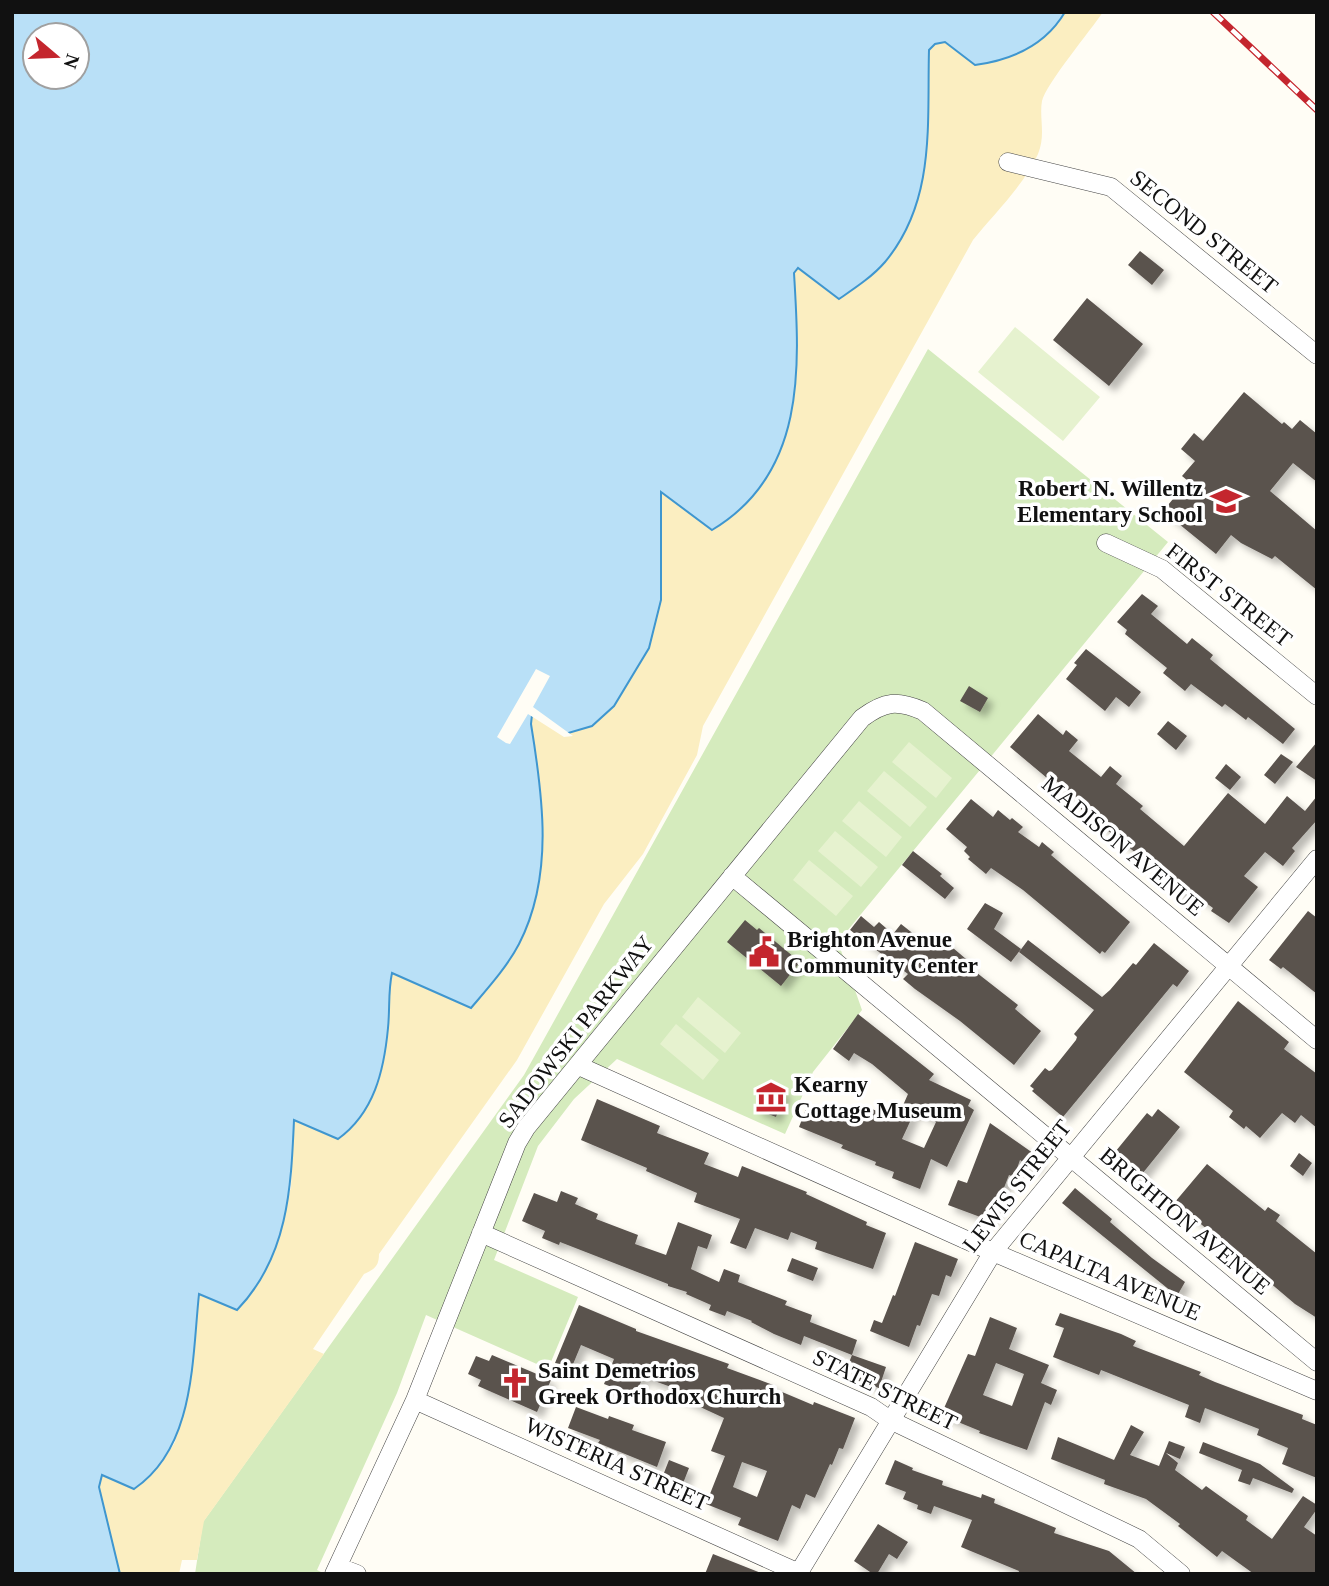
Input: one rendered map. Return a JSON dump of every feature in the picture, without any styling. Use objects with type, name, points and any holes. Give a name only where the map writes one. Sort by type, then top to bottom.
[{"type":"street","name":"SECOND STREET","points":[[1008,162],[1111,187],[1317,355]]},
{"type":"street","name":"FIRST STREET","points":[[1106,543],[1162,569],[1317,696]]},
{"type":"street","name":"SADOWSKI PARKWAY","points":[[337,1571],[415,1400],[517,1143],[526,1128],[862,718],[876,708],[892,703]]},
{"type":"street","name":"MADISON AVENUE","points":[[892,703],[923,711],[1317,1040]]},
{"type":"street","name":"LEWIS STREET","points":[[798,1573],[993,1252],[1317,859]]},
{"type":"street","name":"BRIGHTON AVENUE","points":[[732,876],[1317,1362]]},
{"type":"street","name":"CAPALTA AVENUE","points":[[579,1066],[993,1252],[1317,1391]]},
{"type":"street","name":"STATE STREET","points":[[481,1233],[871,1407],[891,1420],[1139,1539],[1181,1574]]},
{"type":"street","name":"WISTERIA STREET","points":[[415,1400],[798,1573]]},
{"type":"street","points":[[337,1571],[357,1574]]},
{"type":"green space","points":[[1015,327],[1100,397],[1063,441],[978,372]]},
{"type":"green space","points":[[928,349],[1168,542],[838,942],[862,1010],[813,1072],[785,1134],[617,1059],[574,1099],[538,1146],[494,1260],[578,1297],[548,1369],[426,1315],[397,1393],[317,1570],[325,1574],[195,1574],[203,1522],[524,1075]]},
{"type":"green space","points":[[909,742],[952,778],[936,798],[892,762]]},
{"type":"green space","points":[[884,771],[927,807],[910,827],[867,791]]},
{"type":"green space","points":[[859,801],[902,837],[886,857],[842,821]]},
{"type":"green space","points":[[835,831],[878,867],[861,887],[818,851]]},
{"type":"green space","points":[[809,860],[853,896],[836,916],[793,880]]},
{"type":"green space","points":[[698,997],[741,1033],[725,1053],[682,1017]]},
{"type":"green space","points":[[676,1024],[719,1060],[703,1080],[660,1044]]},
{"type":"sand","points":[[1065,12],[1103,12],[1045,93],[1041,107],[1042,140],[1038,154],[1017,188],[973,240],[703,726],[697,755],[643,854],[604,904],[517,1060],[379,1254],[376,1267],[364,1274],[313,1349],[324,1354],[204,1521],[197,1560],[182,1560],[179,1574],[120,1574],[99,1487],[102,1474],[147,1479],[162,1463],[175,1442],[192,1369],[199,1294],[272,1257],[291,1187],[294,1120],[381,1073],[392,973],[471,1008],[497,978],[518,945],[532,715],[661,600],[661,491],[798,344],[794,273],[797,268],[864,282],[888,256],[905,230],[917,203],[924,175],[929,50],[935,44],[945,42],[975,65],[1058,24]]},
{"type":"water","points":[[12,12],[1065,12],[1048,34],[1037,42],[1014,55],[989,63],[975,65],[945,42],[935,44],[929,50],[928,134],[921,188],[913,214],[901,238],[880,267],[839,299],[798,268],[794,273],[797,346],[795,382],[781,449],[765,480],[743,507],[712,530],[661,492],[661,600],[649,648],[614,706],[592,726],[565,734],[532,715],[543,836],[537,891],[519,944],[497,977],[471,1008],[392,973],[384,1060],[369,1104],[350,1129],[338,1139],[294,1120],[288,1196],[277,1245],[267,1268],[237,1310],[199,1294],[187,1401],[180,1427],[169,1451],[154,1472],[134,1489],[102,1475],[99,1487],[120,1574],[12,1574]]},
{"type":"pier","points":[[536,669],[550,676],[533,707],[573,736],[564,737],[528,714],[510,744],[506,743],[497,737]]},
{"type":"building","points":[[1140,251],[1164,270],[1152,285],[1128,265]]},
{"type":"building","points":[[1087,298],[1143,344],[1109,386],[1053,340]]},
{"type":"building","name":"Robert N. Willentz Elementary School","points":[[1244,392],[1282,424],[1284,422],[1292,429],[1300,420],[1317,434],[1317,482],[1293,463],[1270,491],[1317,531],[1317,590],[1275,556],[1272,559],[1231,535],[1216,554],[1163,511],[1188,481],[1182,476],[1195,461],[1181,449],[1194,433],[1203,441]]},
{"type":"building","points":[[1142,594],[1158,606],[1151,614],[1187,644],[1192,638],[1213,655],[1210,659],[1295,729],[1283,744],[1248,717],[1246,720],[1225,704],[1222,707],[1191,684],[1185,691],[1163,673],[1167,668],[1125,634],[1127,630],[1117,622]]},
{"type":"building","points":[[1086,649],[1141,692],[1129,707],[1116,697],[1105,711],[1066,679],[1077,665],[1074,663]]},
{"type":"building","points":[[969,686],[988,698],[980,712],[960,701]]},
{"type":"building","points":[[1038,714],[1063,735],[1066,730],[1078,740],[1069,751],[1101,777],[1110,766],[1122,776],[1116,784],[1143,806],[1140,809],[1184,846],[1228,793],[1265,824],[1287,796],[1305,811],[1317,796],[1317,820],[1292,848],[1295,851],[1283,866],[1265,852],[1244,876],[1258,887],[1229,923],[1187,889],[1182,895],[1158,876],[1161,873],[1077,806],[1081,801],[1049,775],[1047,778],[1010,747]]},
{"type":"building","points":[[1168,721],[1187,736],[1176,750],[1157,734]]},
{"type":"building","points":[[1317,742],[1317,781],[1296,767]]},
{"type":"building","points":[[1281,754],[1293,762],[1275,784],[1264,775]]},
{"type":"building","points":[[1226,764],[1241,777],[1230,790],[1215,778]]},
{"type":"building","points":[[971,799],[993,817],[998,810],[1010,820],[1012,818],[1023,827],[1018,832],[1039,847],[1042,842],[1054,852],[1051,855],[1130,922],[1105,953],[1102,951],[1100,954],[1023,890],[991,868],[986,874],[968,859],[970,857],[964,851],[967,847],[946,829]]},
{"type":"building","points":[[913,851],[942,874],[940,876],[954,888],[945,899],[902,865]]},
{"type":"building","points":[[985,903],[1003,913],[994,929],[1021,949],[1011,962],[967,929]]},
{"type":"building","points":[[1308,911],[1317,918],[1317,994],[1283,967],[1281,969],[1269,960]]},
{"type":"building","points":[[861,916],[874,927],[879,922],[893,934],[901,924],[930,947],[939,936],[966,959],[963,962],[1018,1005],[1015,1009],[1041,1031],[1014,1065],[915,989],[903,979],[908,974],[850,930]]},
{"type":"building","name":"Brighton Avenue Community Center","points":[[745,920],[757,930],[759,928],[800,962],[781,986],[727,942]]},
{"type":"building","points":[[1028,940],[1102,997],[1133,963],[1136,965],[1154,943],[1189,971],[1177,987],[1173,984],[1063,1117],[1032,1091],[1034,1089],[1030,1086],[1045,1068],[1052,1070],[1076,1040],[1074,1034],[1094,1010],[1019,952]]},
{"type":"building","points":[[1238,1001],[1289,1042],[1284,1049],[1317,1074],[1317,1128],[1301,1115],[1295,1123],[1282,1113],[1260,1138],[1229,1117],[1233,1111],[1184,1072]]},
{"type":"building","points":[[858,1014],[934,1074],[929,1080],[971,1100],[968,1106],[974,1110],[947,1167],[931,1159],[920,1189],[892,1178],[894,1172],[841,1148],[843,1145],[799,1127],[808,1104],[852,1121],[853,1118],[862,1122],[867,1107],[897,1119],[908,1094],[872,1064],[854,1053],[849,1061],[833,1049]],"holes":[[[915,1111],[936,1122],[924,1148],[902,1139]]]},
{"type":"building","points":[[764,1084],[785,1091],[776,1117],[755,1109]]},
{"type":"building","points":[[597,1099],[660,1126],[657,1133],[709,1153],[704,1164],[738,1177],[742,1166],[807,1192],[806,1194],[886,1233],[873,1269],[815,1249],[817,1242],[791,1232],[788,1240],[755,1228],[746,1249],[730,1243],[740,1219],[694,1202],[697,1193],[581,1140]]},
{"type":"building","points":[[1158,1109],[1180,1127],[1138,1179],[1111,1157],[1147,1113],[1152,1117]]},
{"type":"building","points":[[990,1123],[1040,1158],[1032,1169],[1020,1160],[1014,1177],[1009,1175],[991,1221],[948,1205],[958,1180],[967,1183]]},
{"type":"building","points":[[1299,1153],[1312,1163],[1303,1176],[1290,1166]]},
{"type":"building","points":[[1207,1164],[1265,1211],[1268,1207],[1280,1215],[1276,1221],[1317,1254],[1317,1318],[1295,1304],[1175,1202]]},
{"type":"building","points":[[1075,1188],[1152,1258],[1185,1282],[1177,1296],[1062,1203]]},
{"type":"building","points":[[561,1191],[578,1198],[575,1204],[598,1214],[596,1219],[638,1235],[635,1244],[666,1255],[678,1222],[712,1235],[707,1249],[698,1246],[691,1269],[719,1282],[724,1269],[740,1275],[738,1282],[787,1301],[785,1305],[812,1315],[810,1322],[857,1340],[852,1355],[804,1336],[801,1345],[727,1311],[725,1316],[709,1310],[711,1305],[668,1284],[560,1242],[559,1245],[542,1238],[545,1231],[522,1221],[534,1193],[557,1202]]},
{"type":"building","points":[[915,1242],[958,1259],[951,1277],[946,1275],[939,1296],[932,1294],[909,1347],[870,1331],[874,1320],[882,1323]]},
{"type":"building","points":[[792,1258],[818,1268],[813,1281],[787,1271]]},
{"type":"building","points":[[579,1305],[636,1331],[729,1364],[727,1368],[776,1386],[775,1389],[813,1405],[814,1402],[855,1418],[843,1449],[839,1448],[815,1498],[806,1494],[800,1509],[792,1505],[778,1541],[738,1525],[741,1518],[706,1504],[725,1456],[711,1451],[724,1418],[672,1394],[674,1388],[643,1377],[635,1396],[604,1384],[614,1359],[581,1345],[571,1369],[555,1363]],"holes":[[[742,1462],[767,1471],[757,1497],[733,1487]]]},
{"type":"building","points":[[1060,1313],[1121,1334],[1136,1341],[1133,1346],[1201,1372],[1199,1375],[1215,1382],[1303,1415],[1302,1419],[1317,1425],[1317,1478],[1282,1464],[1288,1448],[1257,1435],[1259,1429],[1205,1408],[1200,1423],[1185,1417],[1189,1405],[1101,1370],[1099,1375],[1053,1357],[1064,1328],[1055,1325]]},
{"type":"building","points":[[990,1317],[1017,1328],[1009,1349],[1049,1365],[1041,1383],[1057,1390],[1051,1405],[1045,1402],[1027,1450],[979,1433],[980,1431],[941,1415],[968,1354],[975,1356]],"holes":[[[996,1363],[1024,1374],[1012,1406],[983,1395]]]},
{"type":"building","name":"Saint Demetrios Greek Orthodox Church","points":[[492,1355],[551,1380],[537,1412],[478,1386],[481,1380],[468,1374],[476,1356],[489,1361]]},
{"type":"building","points":[[852,1355],[886,1367],[879,1388],[854,1379],[855,1374],[846,1370]]},
{"type":"building","points":[[576,1407],[634,1425],[632,1430],[666,1442],[657,1467],[568,1428]]},
{"type":"building","points":[[1131,1425],[1144,1432],[1130,1455],[1159,1466],[1169,1441],[1185,1447],[1180,1459],[1166,1453],[1178,1463],[1175,1470],[1202,1490],[1206,1486],[1248,1516],[1246,1520],[1272,1539],[1303,1496],[1317,1505],[1304,1527],[1317,1536],[1317,1574],[1254,1574],[1222,1551],[1217,1557],[1178,1526],[1180,1524],[1146,1499],[1104,1484],[1105,1480],[1051,1459],[1058,1437],[1114,1460]]},
{"type":"building","points":[[1203,1442],[1260,1464],[1294,1489],[1292,1493],[1253,1478],[1250,1485],[1238,1481],[1242,1470],[1199,1453]]},
{"type":"building","points":[[669,1460],[689,1468],[680,1491],[660,1483]]},
{"type":"building","points":[[895,1460],[913,1468],[912,1470],[943,1481],[942,1485],[981,1498],[982,1494],[995,1499],[994,1503],[1056,1528],[1054,1533],[1109,1551],[1137,1574],[1018,1574],[1019,1571],[961,1547],[972,1520],[934,1506],[931,1514],[917,1509],[918,1505],[903,1499],[906,1492],[885,1484]]},
{"type":"building","points":[[878,1524],[908,1542],[897,1559],[889,1554],[877,1574],[873,1574],[854,1561]]},
{"type":"building","points":[[713,1554],[761,1573],[761,1574],[705,1574]]},
{"type":"railway","points":[[1213,12],[1317,110]]},
{"type":"place","name":"Robert N. Willentz Elementary School","points":[[1226,501]]},
{"type":"place","name":"Brighton Avenue Community Center","points":[[764,952]]},
{"type":"place","name":"Kearny Cottage Museum","points":[[771,1097]]},
{"type":"place","name":"Saint Demetrios Greek Orthodox Church","points":[[515,1383]]}]
